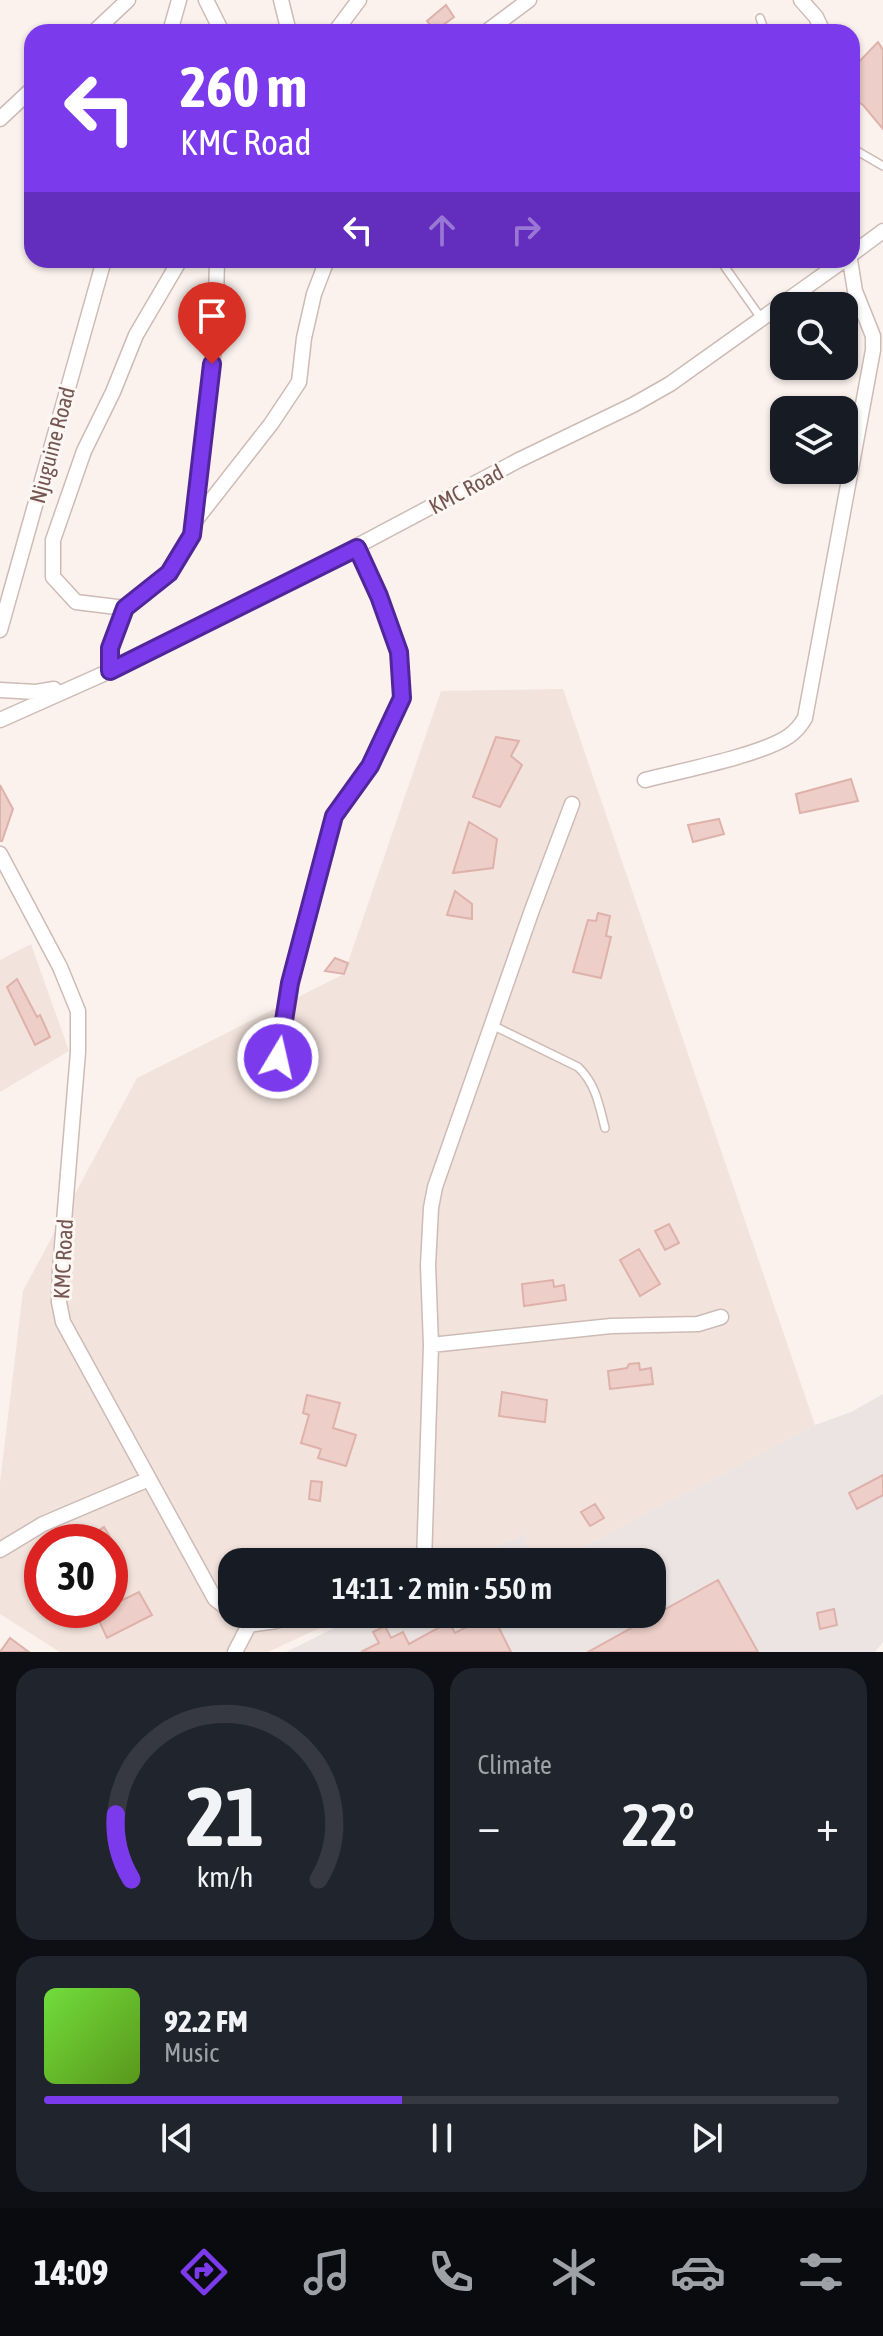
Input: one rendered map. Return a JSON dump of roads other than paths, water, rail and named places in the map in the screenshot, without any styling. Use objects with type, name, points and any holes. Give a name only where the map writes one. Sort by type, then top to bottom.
[{"type":"street","points":[[102,24],[128,0]]},
{"type":"street","points":[[172,24],[179,0]]},
{"type":"street","points":[[206,0],[218,24]]},
{"type":"street","points":[[281,0],[287,24]]},
{"type":"street","points":[[341,24],[359,0]]},
{"type":"street","points":[[497,24],[529,0]]},
{"type":"street","points":[[801,0],[819,24]]},
{"type":"street","points":[[0,119],[24,96]]},
{"type":"street","points":[[860,248],[883,231]]},
{"type":"street","name":"Njuguine Road","points":[[0,630],[102,268]]},
{"type":"street","points":[[125,608],[76,602],[53,577],[53,540],[84,451],[136,335],[175,268]]},
{"type":"street","points":[[110,671],[110,648],[125,608],[169,573],[192,535],[215,340],[217,268]]},
{"type":"street","points":[[194,521],[271,424],[299,382],[304,338],[314,294],[324,268]]},
{"type":"street","name":"KMC Road","points":[[0,720],[110,671],[357,548],[519,460],[658,391],[836,268]]},
{"type":"street","points":[[645,780],[781,741],[805,718],[873,350],[873,336],[849,268]]},
{"type":"street","points":[[278,1058],[290,983],[334,816],[370,766],[402,698],[399,652],[379,596],[357,548]]},
{"type":"street","name":"KMC Road","points":[[0,690],[36,692],[70,687]]},
{"type":"street","points":[[424,1548],[431,1345],[428,1265],[435,1187],[572,804]]},
{"type":"street","name":"KMC Road","points":[[0,854],[60,967],[78,1011],[78,1052],[60,1270],[59,1302],[63,1322],[207,1589],[218,1601]]},
{"type":"street","points":[[431,1345],[611,1326],[698,1324],[721,1317]]},
{"type":"street","points":[[0,1550],[43,1524],[149,1479]]},
{"type":"street","points":[[235,1652],[247,1628]]},
{"type":"lane","points":[[760,18],[762,24]]},
{"type":"lane","points":[[860,153],[883,166]]},
{"type":"lane","points":[[726,268],[763,320]]},
{"type":"lane","points":[[492,1025],[578,1067],[588,1076],[596,1090],[605,1128]]}]
